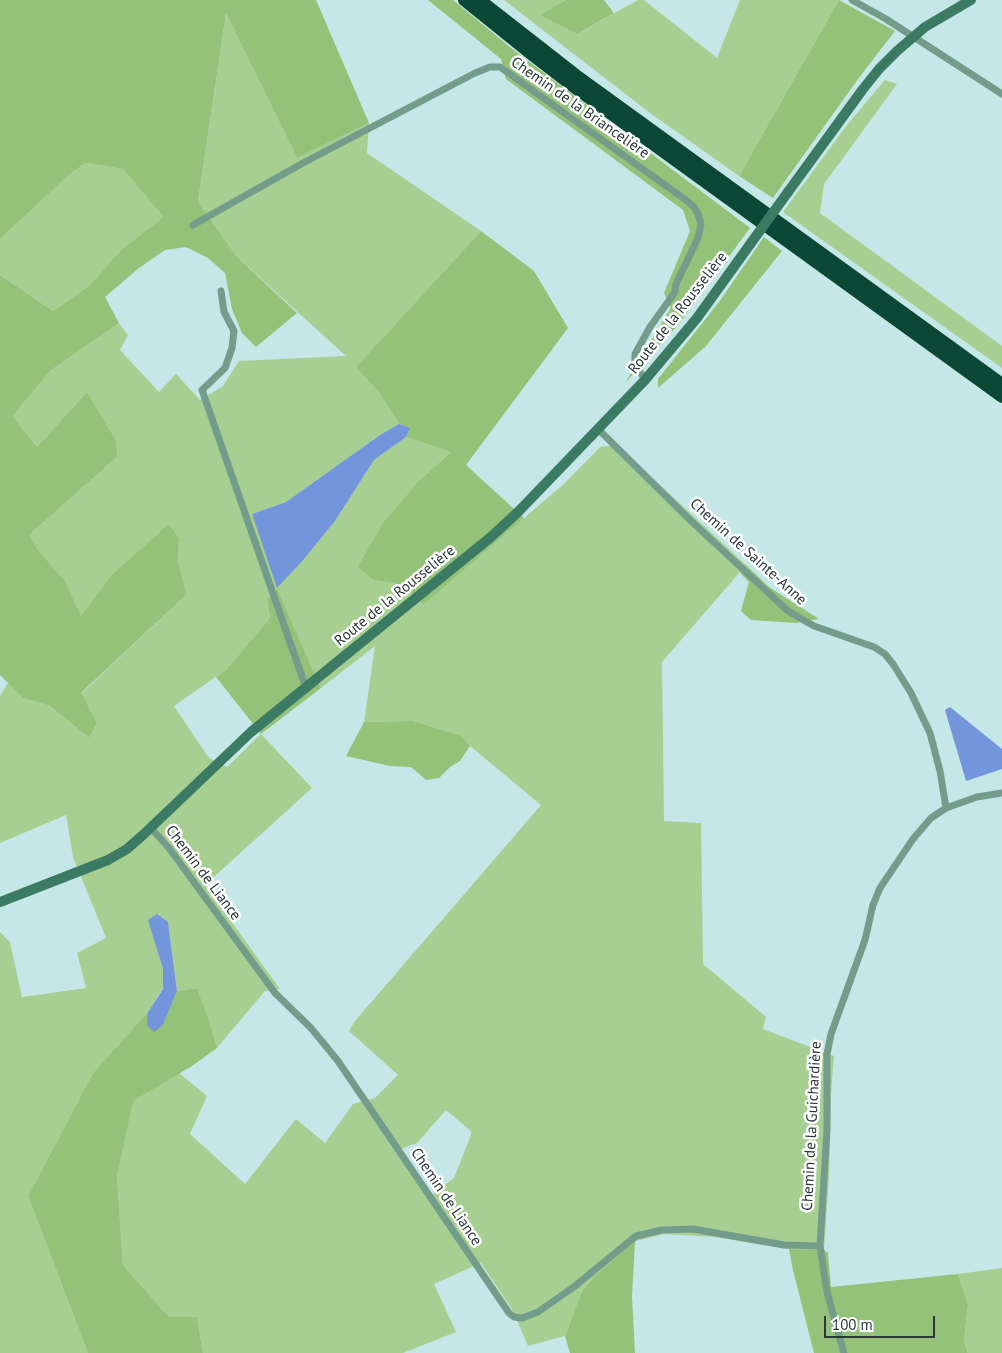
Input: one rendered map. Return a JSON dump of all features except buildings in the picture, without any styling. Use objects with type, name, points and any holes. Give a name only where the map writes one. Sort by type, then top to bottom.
[{"type":"highway","points":[[464,0],[575,88],[1002,396]]},
{"type":"highway","points":[[480,0],[576,76],[1002,384]]},
{"type":"street","points":[[852,0],[914,36],[1002,94]]},
{"type":"street","name":"Route de la Rousselière","points":[[0,902],[115,856],[136,842],[244,739],[491,537],[519,511],[646,380],[697,318],[871,79],[914,36],[971,0]]},
{"type":"street","name":"Chemin de la Briancelière","points":[[193,225],[303,163],[458,82],[490,67],[500,67],[686,200],[694,207],[698,214],[701,224],[698,238],[676,284],[675,292],[650,327],[636,354],[635,362],[646,380]]},
{"type":"street","points":[[221,291],[224,312],[234,331],[232,348],[225,368],[202,390],[306,688]]},
{"type":"street","name":"Chemin de Sainte-Anne","points":[[598,429],[697,527],[788,611],[814,626],[874,648],[885,654],[910,693],[930,732],[940,771],[946,808]]},
{"type":"street","name":"Chemin de la Guichardière","points":[[844,1353],[827,1292],[820,1246],[827,1129],[827,1054],[831,1034],[866,940],[873,905],[880,888],[913,838],[931,818],[946,808],[977,797],[1002,793]]},
{"type":"street","name":"Chemin de Liance","points":[[151,828],[169,848],[275,993],[311,1028],[338,1061],[503,1305],[514,1317],[522,1318],[538,1312],[575,1286],[636,1236],[662,1230],[693,1229],[784,1245],[820,1246]]},
{"type":"green space","points":[[0,0],[316,0],[369,123],[297,158],[226,13],[198,202],[237,257],[297,313],[256,347],[242,333],[232,309],[225,273],[208,258],[186,247],[165,250],[139,268],[105,297],[119,323],[50,371],[12,416],[37,447],[87,392],[116,441],[117,457],[29,535],[38,550],[65,581],[81,616],[111,576],[169,524],[179,539],[178,562],[187,594],[81,693],[97,723],[89,738],[50,706],[23,698],[0,675],[0,275],[53,311],[90,285],[121,250],[164,217],[123,169],[86,163],[71,173],[0,239]]},
{"type":"green space","points":[[428,0],[453,0],[511,48],[750,228],[678,325],[625,383],[671,308],[664,293],[690,231],[683,210],[506,79],[501,59]]},
{"type":"green space","points":[[504,0],[566,0],[541,15],[577,34],[638,0],[644,0],[717,58],[740,0],[839,0],[739,176],[650,113]]},
{"type":"green space","points":[[566,0],[604,0],[614,13],[577,34],[540,15]]},
{"type":"green space","points":[[839,0],[895,31],[858,79],[773,198],[739,176]]},
{"type":"green space","points":[[226,13],[297,158],[369,123],[367,153],[481,231],[356,367],[381,395],[399,424],[380,435],[286,502],[252,514],[304,559],[335,521],[374,460],[406,437],[451,452],[421,479],[374,580],[394,583],[407,590],[422,605],[564,484],[600,447],[617,445],[746,565],[662,662],[664,821],[701,823],[703,964],[766,1017],[763,1029],[834,1056],[824,1250],[789,1249],[715,1237],[664,1234],[636,1241],[595,1276],[582,1291],[565,1336],[528,1346],[513,1311],[481,1263],[434,1284],[456,1332],[403,1353],[203,1353],[197,1317],[169,1317],[123,1265],[117,1176],[132,1101],[179,1073],[207,1096],[190,1134],[245,1184],[296,1119],[325,1143],[353,1104],[375,1098],[398,1075],[349,1031],[355,1021],[541,805],[470,746],[462,736],[413,721],[364,722],[375,646],[321,688],[277,588],[267,598],[270,618],[227,669],[174,706],[209,758],[227,767],[261,734],[312,788],[205,885],[280,989],[265,991],[217,1048],[197,988],[177,991],[168,922],[149,920],[163,969],[163,988],[148,1012],[93,1073],[28,1196],[88,1353],[0,1353],[0,932],[10,942],[22,997],[86,988],[77,953],[106,938],[73,857],[66,815],[0,843],[0,696],[8,683],[23,698],[50,706],[89,738],[97,723],[81,694],[187,594],[178,562],[179,539],[111,576],[81,617],[65,581],[38,550],[29,535],[117,457],[87,392],[37,447],[11,416],[50,371],[119,323],[128,335],[120,350],[159,392],[176,374],[200,400],[223,386],[239,361],[346,356],[237,257],[198,203]],"holes":[[[446,1110],[472,1132],[454,1178],[427,1198],[395,1151],[417,1143]]]},
{"type":"green space","points":[[885,80],[897,84],[824,184],[820,213],[1002,346],[1002,368],[783,212],[847,125]]},
{"type":"green space","points":[[86,163],[123,169],[165,217],[121,250],[90,285],[53,311],[0,275],[0,239],[71,173]]},
{"type":"green space","points":[[481,231],[534,271],[568,328],[466,465],[524,518],[423,605],[407,590],[394,583],[374,580],[358,567],[383,523],[421,479],[451,452],[406,437],[410,428],[399,424],[381,395],[356,367]]},
{"type":"green space","points":[[764,237],[782,251],[706,346],[658,388],[658,379],[719,302]]},
{"type":"green space","points":[[746,565],[769,587],[819,619],[796,623],[751,620],[741,611],[749,582],[740,573]]},
{"type":"green space","points":[[277,588],[321,688],[261,734],[216,677],[227,669],[270,618],[267,598]]},
{"type":"green space","points":[[413,721],[462,736],[470,746],[460,761],[450,767],[439,778],[426,780],[411,767],[390,766],[346,756],[364,722]]},
{"type":"green space","points":[[197,988],[217,1048],[192,1066],[133,1101],[117,1176],[123,1265],[169,1317],[197,1317],[203,1353],[88,1353],[28,1196],[93,1073],[148,1012],[148,1017],[163,1025],[177,991]]},
{"type":"green space","points":[[635,1241],[632,1297],[635,1353],[570,1353],[565,1336],[582,1291],[595,1276]]},
{"type":"green space","points":[[789,1249],[824,1250],[828,1253],[831,1287],[958,1274],[968,1304],[964,1341],[968,1353],[814,1353]]},
{"type":"green space","points":[[1002,1268],[1002,1353],[968,1353],[964,1341],[968,1304],[958,1274]]},
{"type":"water","points":[[399,424],[410,428],[406,437],[374,460],[335,521],[277,588],[252,514],[286,502],[380,435]]},
{"type":"water","points":[[950,707],[1002,749],[1002,769],[966,781],[945,710]]},
{"type":"water","points":[[157,914],[168,922],[177,991],[163,1025],[154,1032],[147,1025],[148,1012],[163,989],[163,969],[148,920]]}]
